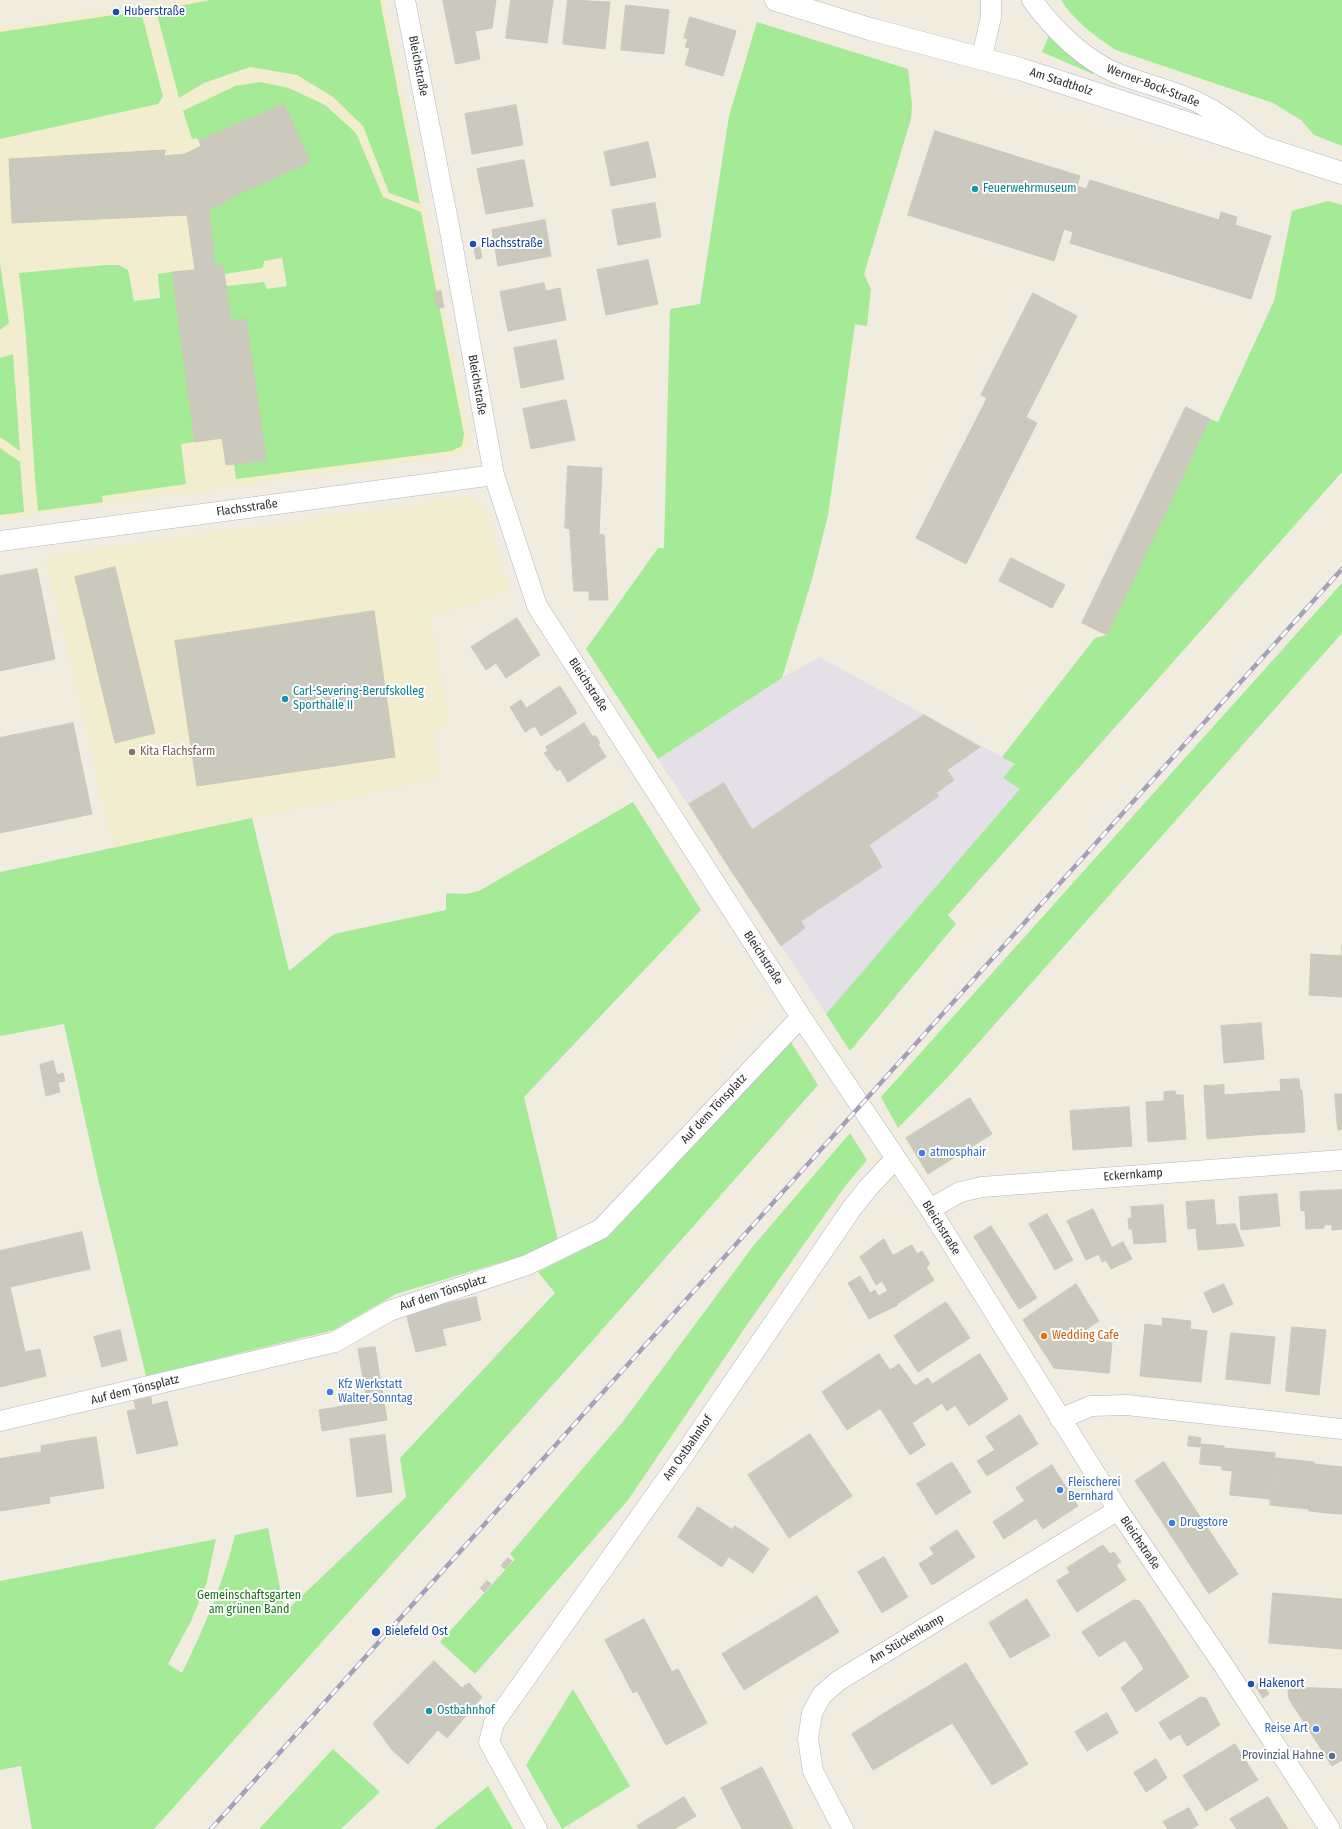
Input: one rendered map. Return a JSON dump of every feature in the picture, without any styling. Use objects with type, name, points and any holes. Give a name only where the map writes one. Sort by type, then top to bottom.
[{"type":"main road","name":"Am Stadtholz","points":[[776,0],[870,29],[982,57],[1342,173]]},
{"type":"street","name":"Bleichstraße","points":[[405,0],[450,231],[494,475],[537,606],[801,1017],[930,1209],[1118,1510],[1224,1666],[1330,1829]]},
{"type":"street","points":[[982,57],[991,17],[991,0]]},
{"type":"street","name":"Werner-Bock-Straße","points":[[1032,0],[1063,36],[1101,66],[1116,73],[1198,102],[1230,120],[1262,148]]},
{"type":"street","name":"Flachsstraße","points":[[0,541],[494,475]]},
{"type":"street","name":"Auf dem Tönsplatz","points":[[0,1421],[335,1342],[389,1311],[527,1265],[601,1230],[801,1017]]},
{"type":"street","name":"Am Ostbahnhof","points":[[537,1829],[489,1742],[491,1729],[498,1715],[674,1469],[845,1219],[868,1188],[896,1158]]},
{"type":"street","name":"Eckernkamp","points":[[930,1209],[960,1192],[982,1187],[1342,1160]]},
{"type":"street","points":[[1060,1419],[1090,1406],[1127,1404],[1342,1429]]},
{"type":"street","name":"Am Stückenkamp","points":[[843,1829],[813,1771],[808,1739],[812,1713],[822,1695],[838,1681],[1118,1510]]},
{"type":"shaded area","points":[[184,0],[384,0],[471,443],[468,449],[462,454],[455,456],[0,519],[0,27]]},
{"type":"shaded area","points":[[470,496],[486,507],[509,590],[430,618],[450,723],[432,733],[442,778],[114,848],[45,556]]},
{"type":"shaded area","points":[[819,657],[1015,764],[1021,789],[826,1014],[658,759],[782,678]]},
{"type":"green space","points":[[211,0],[380,0],[420,204],[389,193],[363,126],[333,97],[297,75],[250,67],[204,83],[179,98],[156,10]]},
{"type":"green space","points":[[1061,0],[1342,0],[1342,146],[1314,135],[1301,120],[1273,103],[1116,50],[1079,22]]},
{"type":"green space","points":[[141,11],[163,97],[158,104],[0,139],[0,32]]},
{"type":"green space","points":[[757,22],[908,69],[912,105],[911,119],[864,274],[871,289],[867,326],[855,324],[828,515],[812,579],[782,678],[658,759],[586,649],[658,548],[664,548],[670,309],[700,304],[729,116]]},
{"type":"green space","points":[[1049,35],[1095,70],[1093,74],[1042,52]]},
{"type":"green space","points":[[260,82],[289,88],[325,105],[356,133],[383,197],[421,212],[464,434],[462,446],[451,451],[236,479],[234,464],[266,460],[246,319],[231,320],[226,286],[264,282],[267,289],[287,286],[282,258],[264,261],[263,268],[225,274],[223,265],[215,266],[209,210],[226,202],[226,200],[310,162],[284,104],[199,141],[197,138],[192,139],[183,111],[235,86]]},
{"type":"green space","points":[[1328,201],[1342,205],[1342,472],[948,915],[956,924],[850,1051],[826,1014],[1020,789],[1003,778],[1015,764],[1002,757],[1095,638],[1107,635],[1210,419],[1218,422],[1274,301],[1292,211]]},
{"type":"green space","points":[[0,263],[9,323],[0,330]]},
{"type":"green space","points":[[119,265],[128,270],[134,301],[160,298],[158,274],[172,272],[195,442],[181,444],[186,484],[102,496],[103,502],[38,511],[28,362],[19,273]]},
{"type":"green space","points":[[13,354],[20,451],[0,437],[0,358]]},
{"type":"green space","points":[[0,448],[20,462],[24,512],[0,515]]},
{"type":"green space","points":[[1342,583],[1342,633],[948,1077],[898,1128],[881,1097]]},
{"type":"green space","points":[[633,802],[701,910],[524,1097],[558,1240],[535,1252],[396,1294],[334,1330],[146,1376],[99,1183],[64,1024],[0,1036],[0,872],[252,818],[289,971],[334,934],[446,910],[446,893],[466,894],[479,891]]},
{"type":"green space","name":"Gemeinschaftsgarten am grünen Band","points":[[789,1039],[818,1085],[593,1340],[154,1829],[32,1829],[21,1766],[0,1770],[0,1581],[216,1539],[206,1585],[191,1621],[168,1664],[182,1673],[212,1606],[225,1571],[235,1535],[268,1528],[285,1612],[406,1497],[400,1458],[555,1293],[538,1272],[608,1237],[703,1136]]},
{"type":"green space","points":[[850,1133],[867,1160],[846,1185],[753,1316],[628,1500],[475,1674],[440,1642],[515,1559],[510,1554],[625,1419],[754,1245]]},
{"type":"green space","points":[[573,1689],[630,1786],[562,1829],[526,1765]]},
{"type":"green space","points":[[333,1749],[380,1792],[341,1829],[259,1829]]},
{"type":"green space","points":[[488,1786],[513,1829],[434,1829]]},
{"type":"building","points":[[443,0],[496,0],[492,28],[475,31],[480,59],[456,64]]},
{"type":"building","points":[[511,0],[553,0],[547,43],[506,38]]},
{"type":"building","points":[[568,0],[610,2],[605,49],[563,44]]},
{"type":"building","points":[[626,5],[669,10],[664,54],[621,50]]},
{"type":"building","points":[[690,17],[736,31],[723,76],[685,65],[690,48],[685,47],[688,39],[684,38]]},
{"type":"building","points":[[284,104],[310,162],[226,200],[226,202],[209,210],[215,266],[223,265],[231,320],[246,319],[266,460],[226,465],[222,438],[195,442],[172,272],[195,270],[187,215],[12,223],[9,159],[165,150],[164,156],[185,154],[201,146],[199,141]]},
{"type":"building","points":[[516,105],[523,145],[472,154],[465,114]]},
{"type":"building","points":[[935,131],[1080,176],[1077,186],[1086,189],[1090,180],[1219,220],[1221,212],[1237,217],[1235,225],[1271,236],[1251,299],[1070,243],[1073,232],[1064,229],[1054,261],[908,215]]},
{"type":"building","points":[[648,142],[656,177],[611,186],[604,152]]},
{"type":"building","points":[[524,160],[533,206],[486,214],[477,169]]},
{"type":"building","points":[[655,203],[661,237],[618,245],[612,210]]},
{"type":"building","points":[[545,220],[551,256],[498,266],[492,230]]},
{"type":"building","points":[[480,247],[482,258],[476,259],[474,248]]},
{"type":"building","points":[[648,260],[658,304],[606,315],[597,270]]},
{"type":"building","points":[[544,283],[546,291],[560,288],[566,320],[508,331],[500,292]]},
{"type":"building","points":[[441,291],[444,307],[437,308],[434,292]]},
{"type":"building","points":[[1033,293],[1077,316],[1026,417],[1037,423],[966,564],[916,538],[987,398],[981,395]]},
{"type":"building","points":[[556,340],[564,379],[521,388],[514,348]]},
{"type":"building","points":[[566,400],[575,440],[531,449],[523,409]]},
{"type":"building","points":[[1186,407],[1210,419],[1107,635],[1082,623]]},
{"type":"building","points":[[568,466],[602,468],[599,534],[565,528]]},
{"type":"building","points":[[570,529],[604,535],[608,600],[589,600],[589,591],[574,591]]},
{"type":"building","points":[[1011,558],[1065,585],[1052,608],[999,581]]},
{"type":"building","points":[[115,567],[155,733],[115,743],[75,577]]},
{"type":"building","points":[[37,569],[55,659],[0,671],[0,576]]},
{"type":"building","name":"Carl-Severing-Berufskolleg Sporthalle II","points":[[374,611],[395,757],[197,786],[175,641]]},
{"type":"building","points":[[517,618],[540,655],[506,678],[496,663],[486,670],[471,647]]},
{"type":"building","points":[[560,686],[577,713],[541,736],[535,726],[525,732],[510,707],[521,700],[526,708]]},
{"type":"building","points":[[924,715],[980,747],[947,770],[954,780],[936,793],[939,796],[869,845],[882,867],[801,921],[805,928],[781,946],[719,852]]},
{"type":"building","points":[[73,723],[92,814],[0,833],[0,738]]},
{"type":"building","points":[[584,723],[593,737],[595,735],[600,743],[598,744],[606,757],[568,782],[560,769],[557,771],[544,753],[548,751],[546,747]]},
{"type":"building","points":[[724,783],[752,830],[719,852],[689,804]]},
{"type":"building","points":[[1311,954],[1342,956],[1342,997],[1309,995]]},
{"type":"building","points":[[1261,1023],[1264,1059],[1224,1063],[1221,1026]]},
{"type":"building","points":[[53,1061],[57,1075],[63,1073],[65,1081],[58,1082],[60,1092],[46,1096],[40,1065]]},
{"type":"building","points":[[1299,1079],[1300,1090],[1302,1090],[1305,1132],[1255,1135],[1251,1093],[1281,1091],[1280,1080]]},
{"type":"building","points":[[1224,1085],[1224,1095],[1251,1093],[1255,1135],[1207,1139],[1204,1086]]},
{"type":"building","points":[[1175,1091],[1176,1095],[1183,1095],[1186,1139],[1148,1142],[1146,1102],[1164,1101],[1164,1092]]},
{"type":"building","points":[[1335,1094],[1342,1094],[1342,1129],[1338,1130]]},
{"type":"building","points":[[970,1098],[992,1134],[928,1174],[906,1138]]},
{"type":"building","points":[[1129,1107],[1132,1146],[1103,1148],[1100,1109]]},
{"type":"building","points":[[1100,1109],[1103,1148],[1073,1150],[1070,1111]]},
{"type":"building","points":[[1342,1190],[1342,1229],[1332,1230],[1332,1224],[1324,1225],[1324,1228],[1306,1229],[1305,1210],[1301,1211],[1300,1192]]},
{"type":"building","points":[[1277,1194],[1280,1226],[1241,1230],[1239,1197]]},
{"type":"building","points":[[1214,1200],[1216,1225],[1222,1225],[1224,1248],[1198,1250],[1196,1228],[1188,1229],[1186,1202]]},
{"type":"building","points":[[1163,1205],[1166,1242],[1134,1244],[1132,1229],[1129,1229],[1128,1219],[1132,1218],[1131,1207]]},
{"type":"building","points":[[1093,1209],[1112,1248],[1086,1260],[1067,1221]]},
{"type":"building","points":[[1047,1214],[1073,1260],[1055,1270],[1029,1224]]},
{"type":"building","points":[[1235,1224],[1244,1246],[1224,1248],[1222,1225]]},
{"type":"building","points":[[991,1226],[1037,1298],[1019,1309],[974,1237]]},
{"type":"building","points":[[82,1232],[90,1269],[10,1287],[25,1352],[40,1349],[46,1376],[0,1387],[0,1251]]},
{"type":"building","points":[[884,1239],[893,1256],[868,1270],[860,1257]]},
{"type":"building","points":[[1123,1242],[1132,1259],[1111,1269],[1106,1260],[1102,1262],[1099,1255]]},
{"type":"building","points":[[912,1245],[917,1254],[922,1251],[930,1264],[926,1267],[934,1280],[897,1304],[898,1305],[869,1319],[848,1283],[860,1276],[870,1293],[875,1290],[878,1296],[888,1291],[882,1281],[876,1285],[868,1270]]},
{"type":"building","points":[[1076,1284],[1099,1321],[1075,1337],[1112,1343],[1109,1373],[1054,1368],[1023,1320]]},
{"type":"building","points":[[1224,1284],[1233,1304],[1213,1313],[1204,1293]]},
{"type":"building","points":[[476,1297],[481,1320],[442,1329],[446,1345],[416,1352],[406,1313]]},
{"type":"building","points":[[946,1302],[970,1338],[918,1372],[894,1336]]},
{"type":"building","points":[[1163,1318],[1191,1321],[1190,1329],[1207,1331],[1201,1382],[1140,1376],[1145,1324],[1162,1326]]},
{"type":"building","points":[[1292,1327],[1326,1330],[1319,1395],[1286,1391]]},
{"type":"building","points":[[120,1330],[127,1360],[102,1367],[94,1337]]},
{"type":"building","points":[[1231,1333],[1275,1337],[1270,1384],[1226,1379]]},
{"type":"building","points":[[375,1347],[387,1420],[322,1431],[319,1410],[367,1402],[358,1349]]},
{"type":"building","points":[[879,1354],[890,1370],[899,1364],[915,1386],[847,1430],[822,1392]]},
{"type":"building","points":[[980,1354],[1008,1399],[969,1426],[939,1380]]},
{"type":"building","points":[[928,1378],[932,1384],[939,1380],[955,1405],[947,1411],[942,1403],[912,1423],[925,1445],[910,1455],[880,1408]]},
{"type":"building","points":[[151,1397],[152,1405],[167,1401],[178,1445],[137,1454],[127,1411],[136,1409],[134,1401]]},
{"type":"building","points":[[1020,1415],[1038,1444],[987,1476],[977,1461],[995,1450],[986,1437]]},
{"type":"building","points":[[810,1434],[852,1496],[789,1538],[748,1475]]},
{"type":"building","points":[[385,1435],[392,1492],[357,1497],[350,1439]]},
{"type":"building","points":[[1189,1436],[1201,1438],[1200,1447],[1188,1446]]},
{"type":"building","points":[[96,1437],[104,1488],[49,1497],[41,1446]]},
{"type":"building","points":[[1202,1444],[1213,1445],[1211,1465],[1200,1464]]},
{"type":"building","points":[[1213,1445],[1224,1446],[1222,1466],[1211,1465]]},
{"type":"building","points":[[1224,1448],[1235,1449],[1233,1471],[1222,1470]]},
{"type":"building","points":[[1235,1449],[1256,1451],[1251,1497],[1230,1495]]},
{"type":"building","points":[[1256,1451],[1275,1453],[1270,1499],[1251,1497]]},
{"type":"building","points":[[42,1452],[50,1503],[0,1511],[0,1459]]},
{"type":"building","points":[[1275,1458],[1294,1460],[1289,1507],[1270,1505]]},
{"type":"building","points":[[1294,1460],[1314,1462],[1309,1509],[1289,1507]]},
{"type":"building","points":[[952,1462],[971,1492],[936,1515],[917,1484]]},
{"type":"building","points":[[1164,1462],[1201,1518],[1172,1537],[1135,1481]]},
{"type":"building","points":[[1314,1464],[1333,1466],[1328,1513],[1309,1511]]},
{"type":"building","points":[[1052,1465],[1078,1506],[1043,1529],[1016,1488]]},
{"type":"building","points":[[1333,1466],[1342,1467],[1342,1514],[1328,1513]]},
{"type":"building","points":[[1025,1501],[1036,1518],[1004,1539],[993,1522]]},
{"type":"building","points":[[698,1507],[733,1530],[719,1550],[729,1556],[722,1567],[678,1537]]},
{"type":"building","points":[[1201,1518],[1238,1574],[1209,1594],[1172,1537]]},
{"type":"building","points":[[735,1526],[769,1549],[753,1573],[719,1550]]},
{"type":"building","points":[[957,1530],[975,1557],[932,1585],[919,1564],[934,1554],[930,1548]]},
{"type":"building","points":[[1103,1545],[1110,1554],[1114,1552],[1121,1562],[1116,1565],[1126,1580],[1077,1612],[1071,1603],[1084,1594],[1067,1568]]},
{"type":"building","points":[[884,1557],[908,1597],[882,1613],[858,1572]]},
{"type":"building","points":[[508,1558],[512,1561],[505,1569],[501,1566]]},
{"type":"building","points":[[1070,1573],[1084,1594],[1071,1603],[1057,1581]]},
{"type":"building","points":[[487,1581],[491,1584],[484,1592],[480,1588]]},
{"type":"building","points":[[1273,1593],[1342,1599],[1342,1649],[1269,1643]]},
{"type":"building","points":[[817,1596],[839,1632],[794,1659],[773,1623]]},
{"type":"building","points":[[1027,1599],[1050,1636],[1010,1658],[989,1623]]},
{"type":"building","points":[[1134,1600],[1140,1601],[1166,1641],[1138,1659],[1125,1640],[1099,1657],[1082,1632]]},
{"type":"building","points":[[644,1619],[672,1672],[633,1693],[605,1640]]},
{"type":"building","points":[[773,1623],[794,1659],[744,1690],[722,1654]]},
{"type":"building","points":[[1166,1641],[1189,1677],[1136,1712],[1121,1688],[1144,1669],[1138,1659]]},
{"type":"building","name":"Ostbahnhof","points":[[434,1661],[462,1688],[469,1683],[482,1697],[447,1738],[438,1730],[408,1764],[392,1750],[373,1724]]},
{"type":"building","points":[[966,1663],[1028,1764],[992,1785],[929,1686]]},
{"type":"building","points":[[678,1669],[707,1723],[666,1745],[637,1691]]},
{"type":"building","points":[[1261,1682],[1269,1694],[1263,1698],[1255,1686]]},
{"type":"building","points":[[929,1686],[952,1723],[918,1743],[896,1706]]},
{"type":"building","points":[[1294,1687],[1342,1689],[1342,1760],[1332,1766],[1289,1699],[1288,1690]]},
{"type":"building","points":[[1201,1697],[1206,1698],[1220,1725],[1187,1746],[1180,1734],[1170,1740],[1159,1723]]},
{"type":"building","points":[[896,1706],[918,1743],[873,1770],[852,1734]]},
{"type":"building","points":[[1107,1713],[1118,1733],[1087,1751],[1075,1732]]},
{"type":"building","points":[[1235,1744],[1258,1780],[1206,1811],[1183,1776]]},
{"type":"building","points":[[1156,1759],[1167,1778],[1146,1792],[1134,1773]]},
{"type":"building","points":[[762,1767],[784,1811],[750,1829],[742,1829],[721,1788]]},
{"type":"building","points":[[684,1797],[696,1816],[674,1829],[639,1829],[637,1826]]},
{"type":"building","points":[[1268,1797],[1288,1829],[1237,1829],[1230,1819]]},
{"type":"building","points":[[1189,1808],[1198,1825],[1191,1829],[1168,1829],[1163,1822]]},
{"type":"building","points":[[784,1811],[793,1829],[750,1829]]},
{"type":"railway","points":[[211,1829],[1342,569]]},
{"type":"place","name":"Huberstraße","points":[[116,12]]},
{"type":"place","name":"Feuerwehrmuseum","points":[[975,189]]},
{"type":"place","name":"Flachsstraße","points":[[473,244]]},
{"type":"place","name":"Carl-Severing-Berufskolleg Sporthalle II","points":[[285,699]]},
{"type":"place","name":"Kita Flachsfarm","points":[[132,752]]},
{"type":"place","name":"atmosphair","points":[[922,1153]]},
{"type":"place","name":"Wedding Cafe","points":[[1044,1336]]},
{"type":"place","name":"Kfz Werkstatt Walter Sonntag","points":[[330,1392]]},
{"type":"place","name":"Fleischerei Bernhard","points":[[1060,1490]]},
{"type":"place","name":"Drugstore","points":[[1172,1523]]},
{"type":"place","name":"Bielefeld Ost","points":[[376,1632]]},
{"type":"place","name":"Hakenort","points":[[1251,1684]]},
{"type":"place","name":"Ostbahnhof","points":[[429,1711]]},
{"type":"place","name":"Reise Art","points":[[1316,1729]]},
{"type":"place","name":"Provinzial Hahne","points":[[1332,1756]]}]
